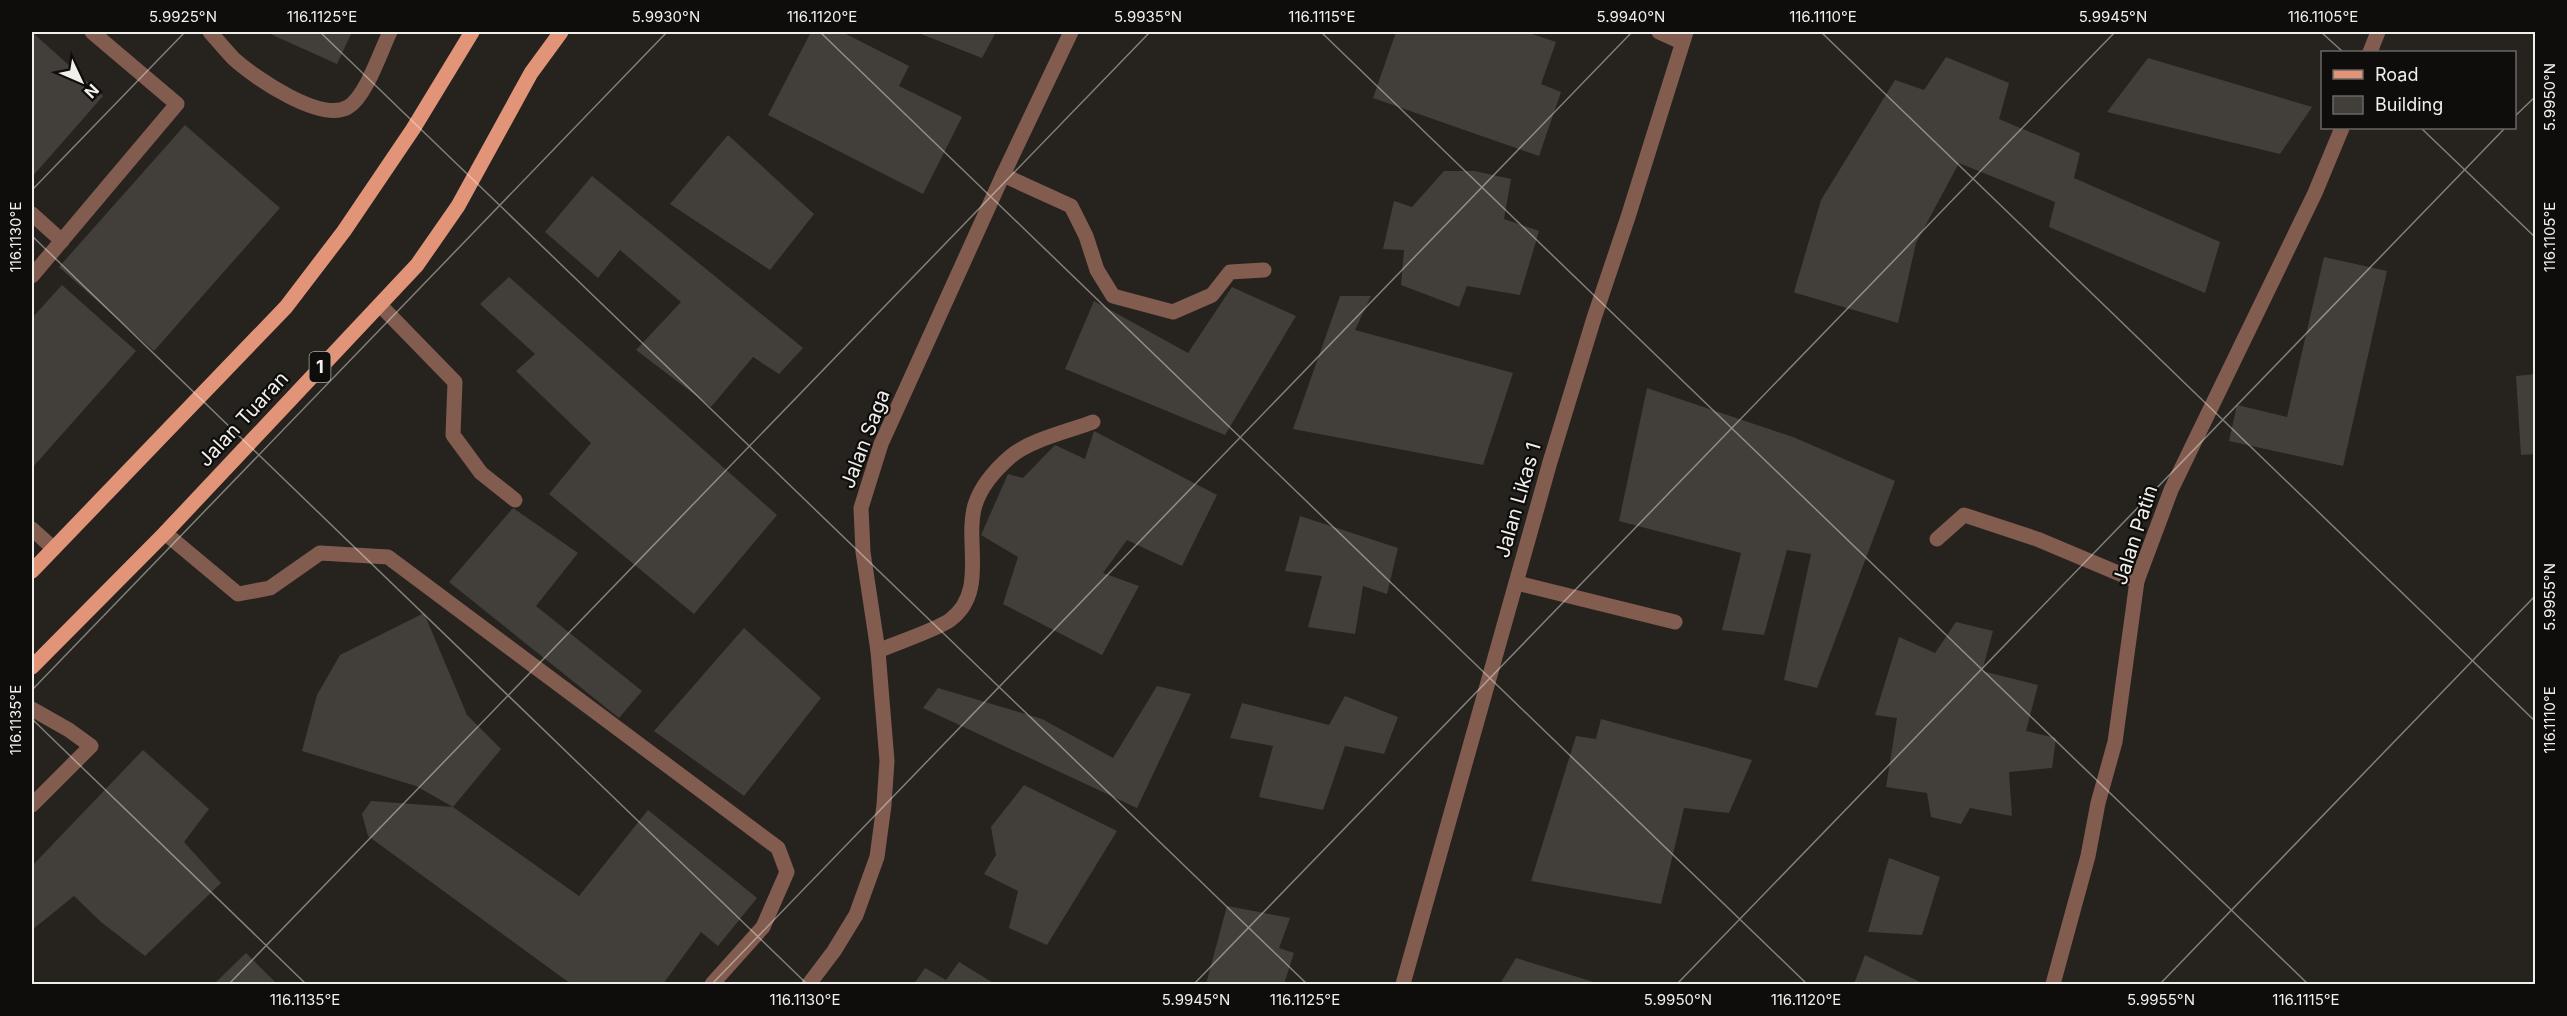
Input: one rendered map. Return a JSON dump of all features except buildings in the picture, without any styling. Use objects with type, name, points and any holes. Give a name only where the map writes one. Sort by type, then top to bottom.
[{"type":"main road","points":[[32,571],[286,307],[344,231],[413,129],[472,32]]},
{"type":"main road","name":"Jalan Tuaran","points":[[32,666],[165,533],[417,265],[458,206],[531,73],[561,32]]},
{"type":"street","points":[[32,276],[177,104],[92,32]]},
{"type":"street","points":[[210,32],[235,59],[271,87],[328,112],[347,108],[358,98],[390,32]]},
{"type":"street","name":"Jalan Saga","points":[[809,984],[834,951],[856,915],[877,857],[887,761],[878,651],[863,552],[861,508],[881,444],[1003,175],[1071,32]]},
{"type":"street","points":[[1659,32],[1683,37]]},
{"type":"street","points":[[2370,51],[2378,32]]},
{"type":"street","name":"Jalan Likas 1","points":[[1403,984],[1594,318],[1628,218],[1683,37]]},
{"type":"street","name":"Jalan Patin","points":[[2053,984],[2088,856],[2098,803],[2115,742],[2138,581],[2171,490],[2315,193],[2342,129]]},
{"type":"street","points":[[1003,175],[1071,206],[1086,236],[1097,270],[1113,296],[1173,312],[1212,295],[1230,272],[1264,270]]},
{"type":"street","points":[[32,214],[62,241]]},
{"type":"street","points":[[380,305],[455,382],[453,435],[481,473],[515,500]]},
{"type":"street","points":[[878,651],[949,621],[964,604],[973,580],[975,505],[987,480],[1011,456],[1042,440],[1093,422]]},
{"type":"street","points":[[1937,539],[1964,516],[2037,539],[2138,581]]},
{"type":"street","points":[[32,529],[53,549]]},
{"type":"street","points":[[165,533],[238,594],[270,588],[320,554],[388,557],[778,848],[788,872],[763,927],[712,984]]},
{"type":"street","points":[[1517,582],[1675,622]]},
{"type":"street","points":[[32,709],[69,730],[91,746],[32,805]]}]
